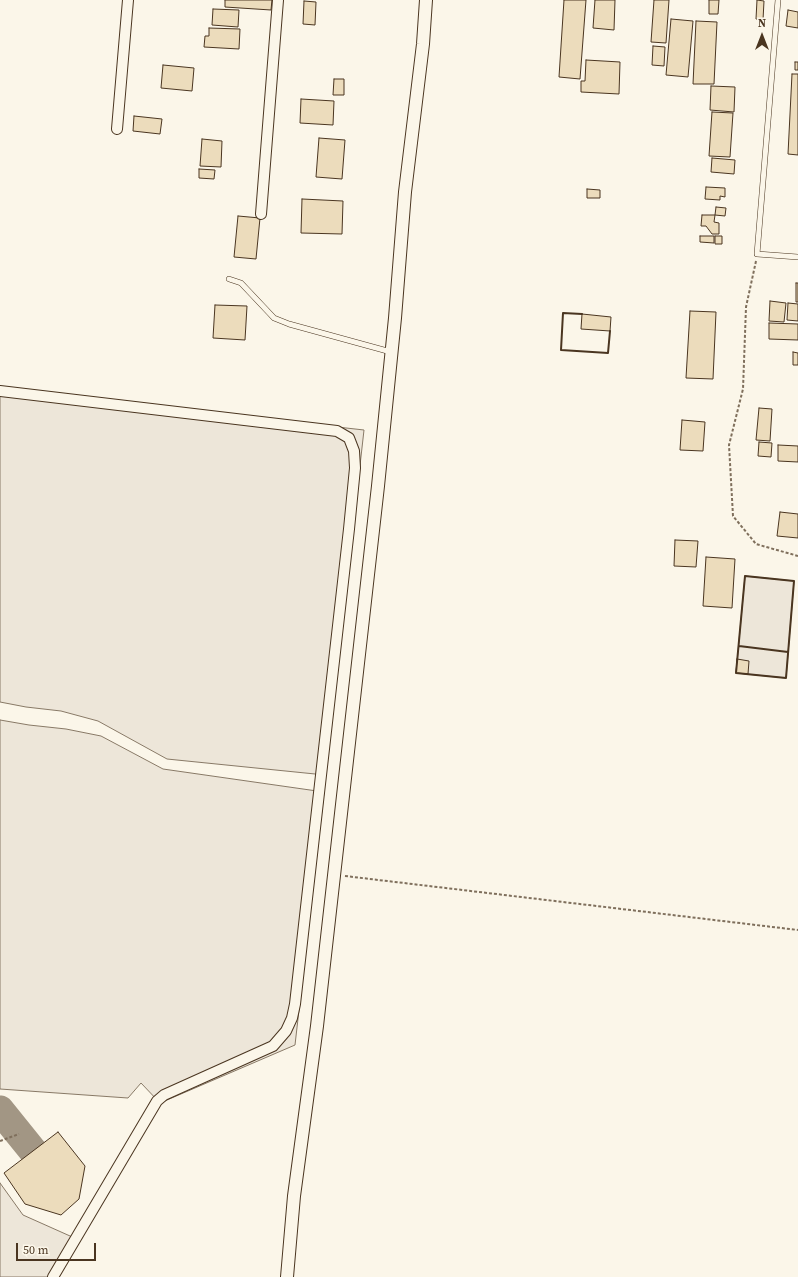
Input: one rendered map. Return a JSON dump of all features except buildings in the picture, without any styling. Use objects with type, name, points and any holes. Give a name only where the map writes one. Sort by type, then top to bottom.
[{"type":"street","points":[[117,129],[128,0]]},
{"type":"street","points":[[261,214],[278,0]]},
{"type":"street","points":[[287,1277],[294,1196],[317,1026],[391,352],[404,192],[423,44],[426,0]]},
{"type":"street","points":[[0,391],[337,431],[349,438],[354,451],[354,484],[295,1004],[292,1018],[283,1037],[273,1046],[164,1095],[157,1101],[53,1277]]},
{"type":"lane","points":[[778,0],[757,254],[798,257]]},
{"type":"lane","points":[[229,279],[241,283],[274,318],[391,352]]},
{"type":"path","points":[[757,254],[746,307],[743,389],[729,445],[733,516],[756,544],[798,556]]},
{"type":"path","points":[[334,875],[798,930]]},
{"type":"path","points":[[0,1141],[19,1134]]},
{"type":"shaded area","points":[[0,389],[364,430],[325,775],[167,759],[98,721],[61,711],[0,702]]},
{"type":"shaded area","points":[[745,576],[794,581],[786,678],[736,673]]},
{"type":"shaded area","points":[[0,720],[66,729],[101,736],[163,769],[324,792],[295,1045],[160,1103],[141,1083],[128,1098],[0,1089]]},
{"type":"shaded area","points":[[0,1183],[23,1215],[79,1240],[59,1277],[0,1277]]},
{"type":"taxiway","points":[[0,1110],[33,1151]]},
{"type":"wall","points":[[582,314],[563,313],[561,350],[608,353],[610,331]]},
{"type":"wall","points":[[745,576],[794,581],[786,678],[736,673],[745,576]]},
{"type":"wall","points":[[739,646],[788,652]]}]
